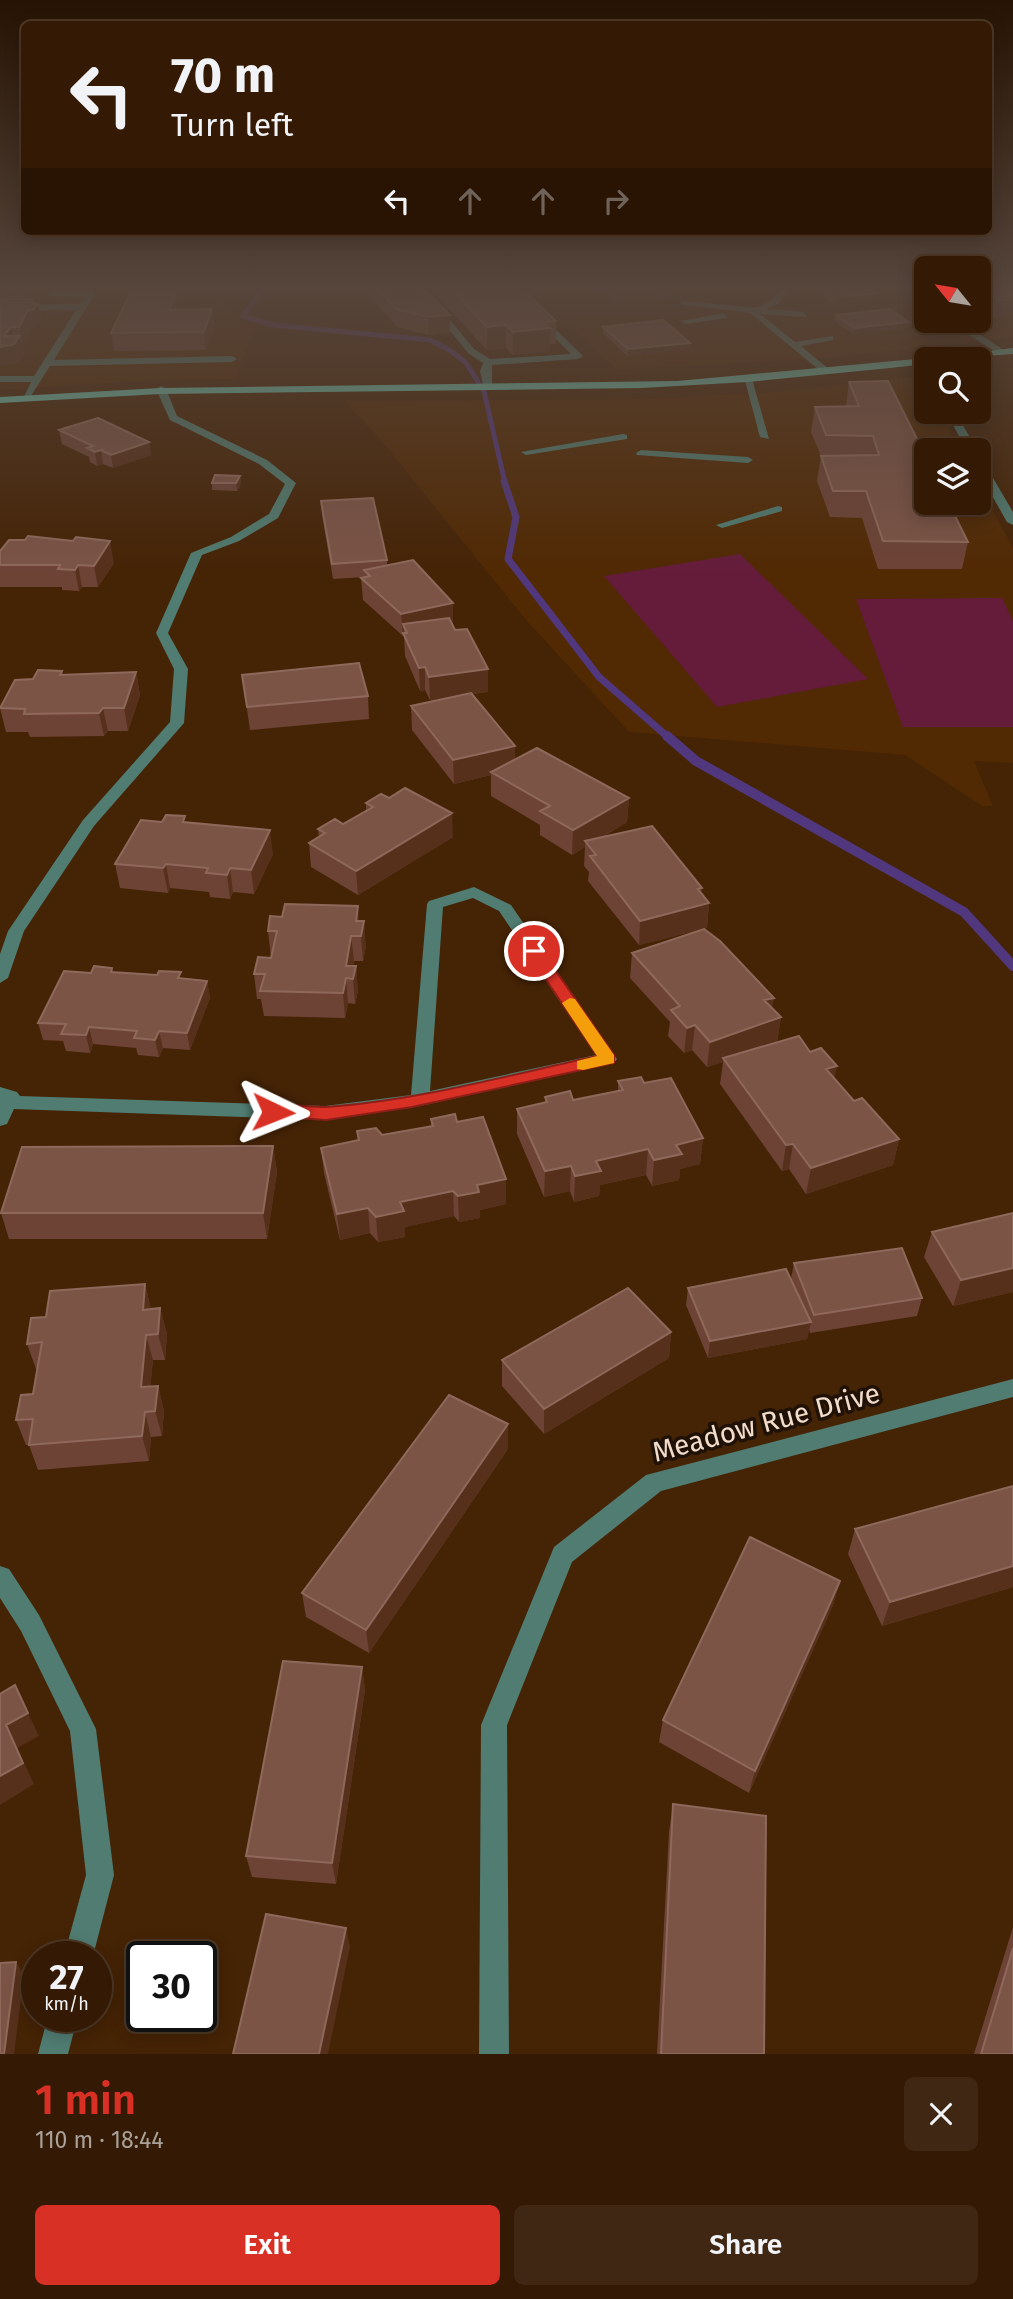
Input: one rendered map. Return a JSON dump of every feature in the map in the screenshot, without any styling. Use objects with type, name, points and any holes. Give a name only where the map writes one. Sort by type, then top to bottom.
[{"type":"main road","points":[[0,400],[161,389],[640,385],[696,382]]},
{"type":"street","points":[[26,397],[34,382]]},
{"type":"street","points":[[486,382],[487,387]]},
{"type":"street","points":[[748,382],[765,437]]},
{"type":"street","points":[[0,978],[16,931],[88,823],[177,723],[181,669],[162,634],[197,553],[235,539],[274,516],[291,482],[263,462],[173,418],[161,389]]},
{"type":"street","points":[[526,452],[623,437]]},
{"type":"street","points":[[641,453],[748,460]]},
{"type":"street","points":[[991,484],[1013,522]]},
{"type":"street","points":[[722,525],[778,509]]},
{"type":"street","points":[[3,1104],[326,1114],[420,1100],[608,1059],[505,908],[474,892],[435,904],[420,1100]]},
{"type":"street","name":"Meadow Rue Drive","points":[[494,2054],[495,1725],[564,1555],[654,1482],[1013,1388]]},
{"type":"street","points":[[0,1577],[30,1623],[83,1729],[100,1875],[83,1941]]},
{"type":"street","points":[[53,2054],[59,2032]]},
{"type":"shaded area","points":[[0,382],[127,382],[0,390]]},
{"type":"shaded area","points":[[865,382],[914,382],[914,424],[946,424],[954,438],[914,438],[914,515],[991,515],[991,507],[1013,548],[1013,763],[974,761],[993,806],[982,806],[905,755],[629,732],[526,620],[386,446],[345,401],[656,399],[774,392]]},
{"type":"shaded area","points":[[740,554],[868,679],[717,707],[604,576]]},
{"type":"shaded area","points":[[1002,598],[1013,621],[1013,727],[903,727],[856,599]]},
{"type":"building","points":[[849,382],[888,382],[916,438],[914,438],[914,515],[954,515],[968,542],[883,541],[866,491],[833,491],[821,456],[879,455],[873,436],[826,435],[815,407],[859,406]]},
{"type":"building","points":[[98,418],[149,442],[111,455],[101,450],[95,452],[87,448],[93,446],[59,430]]},
{"type":"building","points":[[215,475],[240,476],[236,483],[212,483]]},
{"type":"building","points":[[373,498],[387,560],[332,564],[321,501]]},
{"type":"building","points":[[28,536],[73,541],[76,537],[110,541],[94,566],[78,565],[75,570],[58,569],[60,565],[0,565],[0,551],[9,540],[25,540]]},
{"type":"building","points":[[413,560],[453,603],[401,614],[361,578],[370,576],[364,570]]},
{"type":"building","points":[[449,618],[455,630],[467,629],[488,669],[429,677],[425,667],[419,668],[403,633],[407,633],[403,624]]},
{"type":"building","points":[[359,663],[368,696],[247,707],[242,675]]},
{"type":"building","points":[[38,670],[62,671],[60,675],[136,672],[124,708],[103,708],[99,713],[24,714],[25,709],[0,708],[15,680],[33,679]]},
{"type":"building","points":[[471,693],[515,746],[453,760],[411,706]]},
{"type":"building","points":[[537,748],[629,798],[573,830],[540,811],[550,806],[491,772]]},
{"type":"building","points":[[405,788],[452,813],[356,871],[309,843],[325,833],[318,829],[335,819],[343,824],[373,807],[366,803],[381,794],[389,798]]},
{"type":"building","points":[[166,815],[185,816],[183,822],[270,830],[251,870],[230,868],[227,875],[206,873],[208,868],[166,864],[163,868],[115,864],[141,820],[162,822]]},
{"type":"building","points":[[652,826],[702,888],[698,889],[709,903],[640,921],[590,856],[596,855],[585,841]]},
{"type":"building","points":[[285,904],[358,906],[356,921],[364,921],[361,936],[351,936],[346,966],[356,966],[353,979],[346,978],[343,993],[260,991],[265,974],[254,974],[258,957],[271,958],[277,931],[268,931],[270,916],[282,917]]},
{"type":"building","points":[[704,929],[720,941],[774,998],[764,1000],[781,1017],[710,1042],[695,1025],[687,1028],[671,1010],[680,1006],[632,953]]},
{"type":"building","points":[[94,966],[112,968],[111,972],[157,975],[159,971],[181,972],[178,978],[207,981],[187,1033],[159,1031],[155,1040],[134,1038],[137,1031],[89,1027],[86,1035],[61,1034],[66,1024],[38,1023],[64,971],[91,973]]},
{"type":"building","points":[[799,1036],[810,1052],[821,1048],[837,1066],[826,1069],[854,1101],[862,1098],[899,1139],[811,1168],[793,1144],[786,1145],[723,1058]]},
{"type":"building","points":[[641,1077],[644,1083],[671,1078],[703,1138],[676,1145],[682,1154],[654,1160],[648,1149],[596,1161],[601,1171],[575,1176],[571,1166],[545,1171],[517,1109],[547,1102],[545,1097],[570,1091],[573,1100],[623,1090],[618,1081]]},
{"type":"building","points":[[455,1114],[457,1122],[483,1117],[506,1179],[477,1185],[479,1192],[458,1196],[453,1191],[400,1202],[404,1211],[376,1217],[368,1208],[337,1214],[321,1148],[359,1140],[357,1131],[376,1128],[382,1135],[433,1126],[431,1119]]},
{"type":"building","points":[[273,1146],[263,1213],[1,1213],[22,1147]]},
{"type":"building","points":[[1013,1213],[1013,1268],[961,1280],[932,1232]]},
{"type":"building","points":[[902,1248],[922,1298],[814,1315],[794,1263]]},
{"type":"building","points":[[786,1269],[811,1322],[710,1341],[688,1288]]},
{"type":"building","points":[[145,1284],[143,1310],[160,1308],[158,1334],[146,1335],[141,1387],[158,1386],[155,1411],[145,1412],[142,1436],[29,1445],[33,1419],[16,1420],[21,1395],[33,1394],[42,1342],[27,1344],[31,1318],[46,1317],[50,1291]]},
{"type":"building","points":[[628,1288],[671,1332],[544,1409],[502,1360]]},
{"type":"building","points":[[449,1395],[508,1424],[366,1630],[302,1593]]},
{"type":"building","points":[[1013,1486],[1013,1566],[890,1602],[855,1529]]},
{"type":"building","points":[[750,1537],[840,1581],[755,1771],[663,1720]]},
{"type":"building","points":[[283,1661],[362,1667],[332,1863],[246,1856]]},
{"type":"building","points":[[15,1685],[28,1713],[6,1725],[23,1763],[0,1776],[0,1694]]},
{"type":"building","points":[[673,1804],[766,1816],[764,2054],[661,2054]]},
{"type":"building","points":[[266,1914],[346,1928],[319,2054],[233,2054]]},
{"type":"building","points":[[1013,1948],[1013,2054],[981,2054]]},
{"type":"building","points":[[16,1962],[4,2054],[0,2054],[0,1963]]},
{"type":"waterway","points":[[478,382],[484,391],[505,483]]},
{"type":"waterway","points":[[504,481],[516,517],[508,559],[599,677],[669,738]]},
{"type":"waterway","points":[[667,736],[696,761],[964,912],[1013,966]]},
{"type":"slow traffic","points":[[570,1003],[608,1059],[583,1065]]},
{"type":"route","points":[[273,1112],[326,1114],[412,1101],[608,1059],[534,951]]}]
